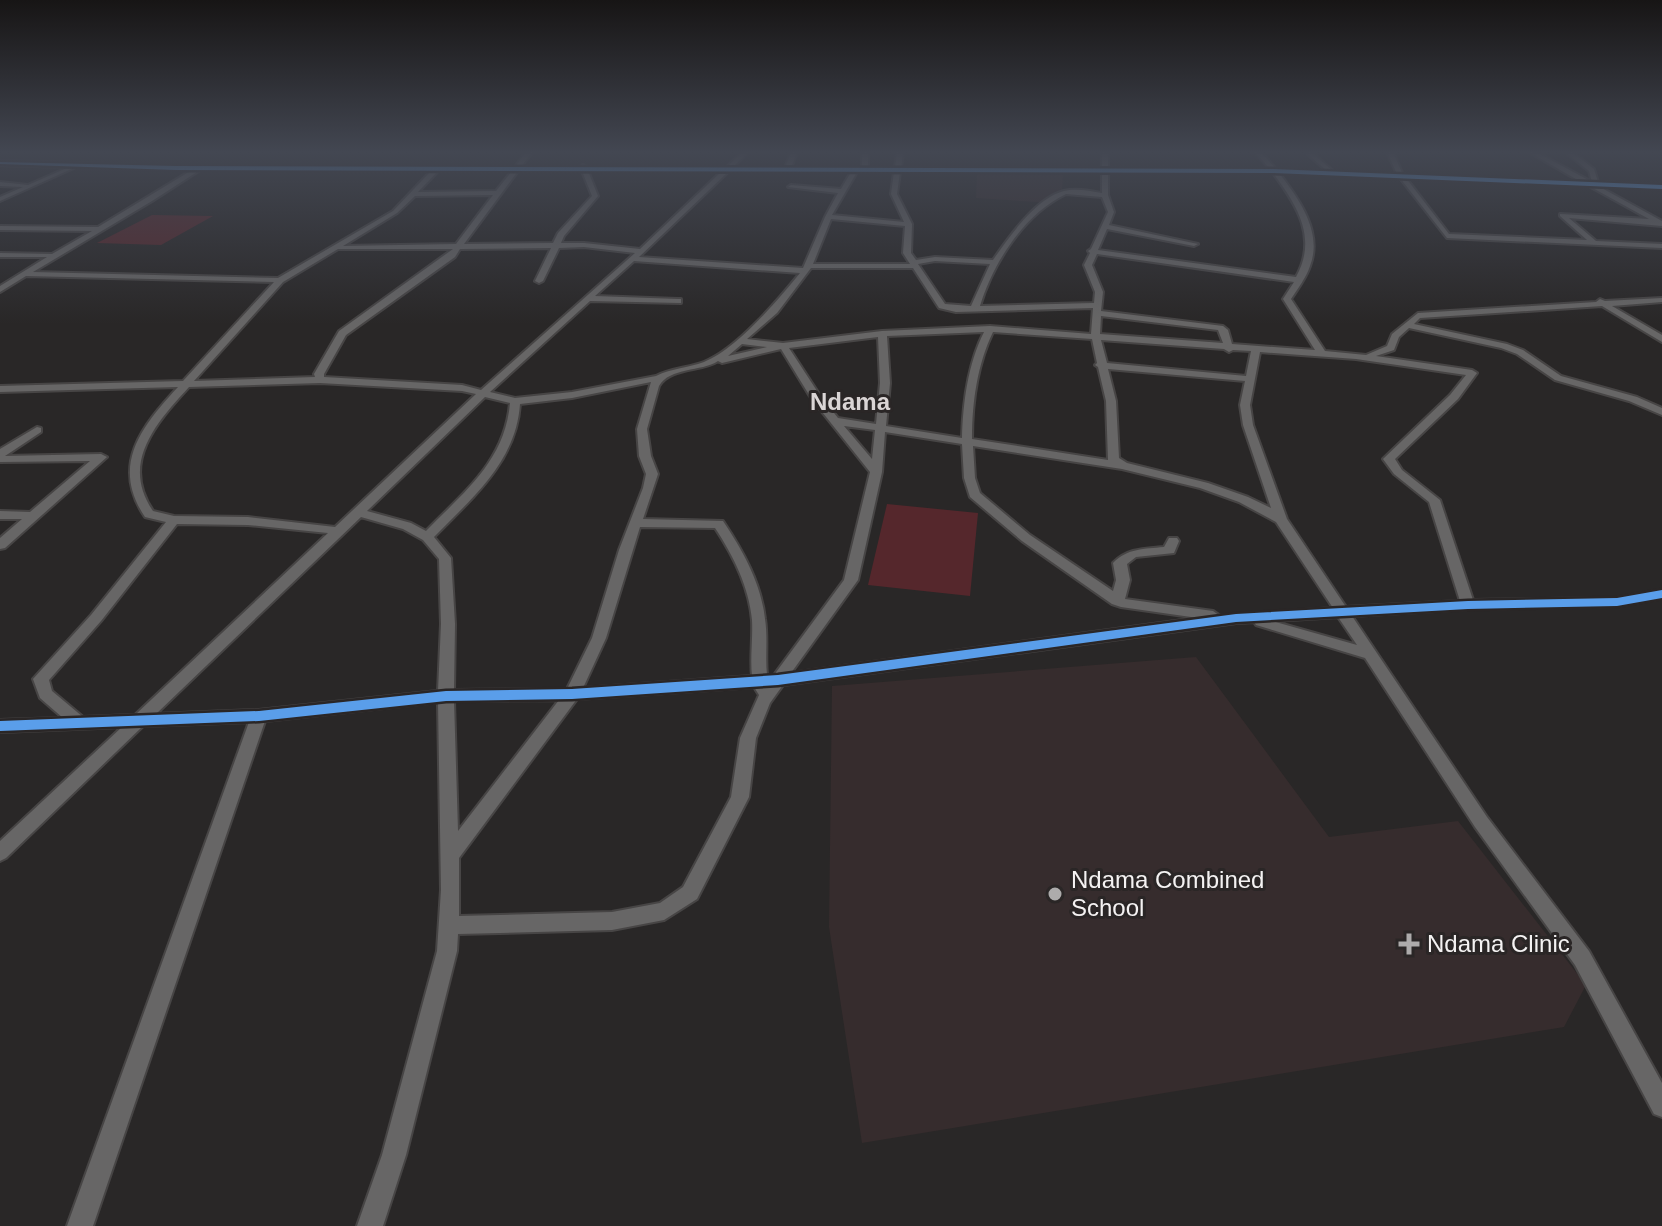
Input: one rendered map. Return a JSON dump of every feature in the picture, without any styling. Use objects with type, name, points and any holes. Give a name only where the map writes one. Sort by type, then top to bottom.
[{"type":"street","points":[[0,290],[49,255],[132,209]]},
{"type":"street","points":[[340,531],[248,521],[174,520],[149,514],[139,499],[134,468],[139,447],[149,428],[280,280],[397,209]]},
{"type":"street","points":[[320,380],[319,374],[329,354],[347,329],[441,264],[460,246],[486,209]]},
{"type":"street","points":[[539,281],[564,232],[584,209]]},
{"type":"street","points":[[0,853],[482,395],[683,209]]},
{"type":"street","points":[[707,364],[742,341],[774,311],[807,269],[832,209]]},
{"type":"street","points":[[902,209],[909,224],[907,253],[942,306],[956,309],[1097,309],[1220,328],[1224,330],[1229,349]]},
{"type":"street","points":[[975,307],[995,262],[1026,218],[1039,209]]},
{"type":"street","points":[[1110,209],[1107,227],[1092,251],[1088,265],[1099,292],[1095,334],[1111,401],[1113,459],[1123,466]]},
{"type":"street","points":[[1299,209],[1309,237],[1309,257],[1287,299],[1297,321],[1322,354]]},
{"type":"street","points":[[1427,209],[1447,236],[1662,246]]},
{"type":"street","points":[[1638,209],[1661,223]]},
{"type":"street","points":[[1595,244],[1562,215],[1661,223]]},
{"type":"street","points":[[828,217],[909,224]]},
{"type":"street","points":[[1107,227],[1194,244]]},
{"type":"street","points":[[0,228],[99,229]]},
{"type":"street","points":[[337,248],[603,245],[635,255],[807,269],[915,265],[935,259],[995,262]]},
{"type":"street","points":[[1092,251],[1298,280]]},
{"type":"street","points":[[0,255],[49,255]]},
{"type":"street","points":[[23,274],[280,280]]},
{"type":"street","points":[[588,298],[678,301]]},
{"type":"street","points":[[1356,356],[1381,354],[1391,348],[1395,336],[1418,316],[1447,311],[1548,309],[1599,302],[1662,300]]},
{"type":"street","points":[[1599,302],[1662,339]]},
{"type":"street","points":[[1410,326],[1504,346],[1520,352],[1558,378],[1633,399],[1662,412]]},
{"type":"street","points":[[990,329],[983,340],[977,365],[966,444],[974,494],[1026,538],[1117,601],[1135,607],[1236,618],[1292,629],[1372,655]]},
{"type":"street","points":[[0,389],[320,380],[462,388],[515,401],[572,395],[659,378],[783,346],[882,334],[990,329],[1095,334],[1229,349],[1356,356],[1472,373],[1454,397],[1389,459],[1398,472],[1434,500],[1468,605]]},
{"type":"street","points":[[449,925],[612,921],[664,911],[690,893],[740,797],[748,738],[763,701],[851,580],[876,472],[885,383],[882,334]]},
{"type":"street","points":[[742,341],[783,346],[835,421],[876,472]]},
{"type":"street","points":[[1256,351],[1245,405],[1248,425],[1281,519],[1481,822],[1582,958],[1662,1106]]},
{"type":"street","points":[[1100,365],[1250,379]]},
{"type":"street","points":[[451,855],[572,694],[609,611],[652,474],[645,456],[642,429],[659,378]]},
{"type":"street","points":[[0,399],[23,389]]},
{"type":"street","points":[[427,537],[482,479],[505,448],[516,423],[515,401]]},
{"type":"street","points":[[835,421],[966,444],[1123,466],[1191,480],[1241,497],[1281,519]]},
{"type":"street","points":[[0,456],[37,430]]},
{"type":"street","points":[[0,456],[101,457],[0,545]]},
{"type":"street","points":[[360,513],[407,526],[427,537],[445,558],[451,855],[447,951],[394,1155],[370,1226]]},
{"type":"street","points":[[0,515],[33,516]]},
{"type":"street","points":[[80,723],[45,694],[41,679],[96,618],[174,520]]},
{"type":"street","points":[[635,523],[719,524],[755,602],[759,632],[756,664],[763,701]]},
{"type":"street","points":[[1117,601],[1123,580],[1120,563],[1132,554],[1169,550],[1173,541]]},
{"type":"street","points":[[0,726],[259,716],[446,696],[572,694],[778,680],[1236,618],[1468,605],[1617,602],[1662,594]]},
{"type":"street","points":[[80,1226],[259,716]]},
{"type":"shaded area","points":[[152,215],[213,216],[161,245],[97,243]]},
{"type":"shaded area","points":[[887,504],[978,513],[970,596],[868,585]]},
{"type":"shaded area","name":"Ndama Combined School","points":[[1196,657],[1329,837],[1458,821],[1586,985],[1564,1027],[862,1143],[829,927],[832,686]]},
{"type":"cycle path","points":[[0,726],[259,716],[446,696],[572,694],[778,680],[1236,618],[1468,605],[1617,602],[1662,594]]},
{"type":"place","name":"Ndama Combined School","points":[[1055,894]]},
{"type":"place","name":"Ndama Clinic","points":[[1409,944]]},
{"type":"district","name":"Ndama","points":[[850,402]]}]
